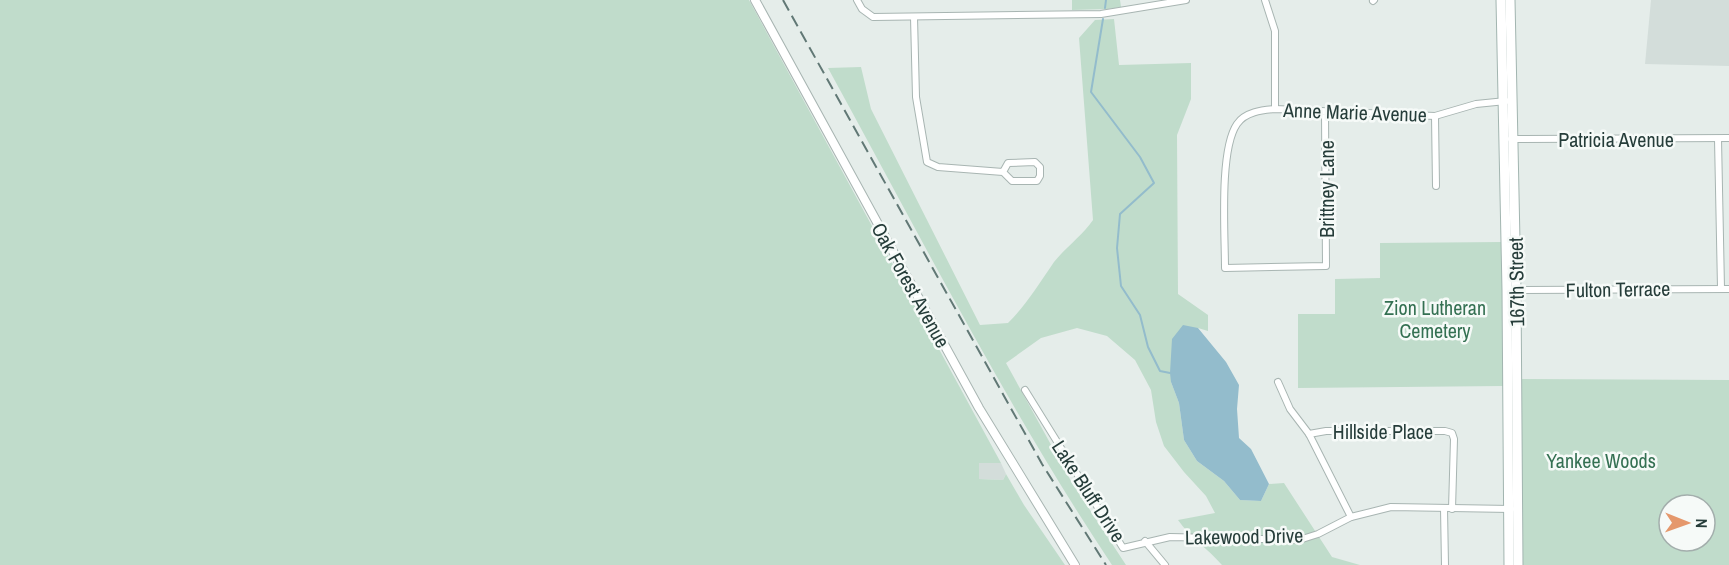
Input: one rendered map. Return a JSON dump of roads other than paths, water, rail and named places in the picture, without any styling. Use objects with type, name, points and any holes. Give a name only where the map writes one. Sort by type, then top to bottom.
[{"type":"main road","name":"167th Street","points":[[1502,0],[1512,290],[1513,509],[1509,565]]},
{"type":"main road","name":"167th Street","points":[[1507,101],[1510,0]]},
{"type":"main road","name":"167th Street","points":[[1513,509],[1518,565]]},
{"type":"street","name":"Oak Forest Avenue","points":[[755,0],[979,408],[1075,565]]},
{"type":"street","points":[[857,0],[862,9],[873,17],[1101,14],[1186,0]]},
{"type":"street","points":[[1265,0],[1275,31],[1275,109]]},
{"type":"street","points":[[914,17],[915,79],[927,162],[938,167],[1003,172],[1011,181],[1037,181],[1040,176],[1040,167],[1035,162],[1008,163],[1003,172]]},
{"type":"street","name":"Anne Marie Avenue","points":[[1225,268],[1226,152],[1237,123],[1254,112],[1275,109],[1435,116],[1476,104],[1507,101]]},
{"type":"street","name":"Brittney Lane","points":[[1225,268],[1326,266],[1325,112]]},
{"type":"street","points":[[1435,116],[1436,186]]},
{"type":"street","name":"Patricia Avenue","points":[[1508,139],[1729,138]]},
{"type":"street","points":[[1718,139],[1721,288]]},
{"type":"street","name":"Fulton Terrace","points":[[1512,290],[1729,289]]},
{"type":"street","points":[[1278,382],[1290,409],[1309,434],[1351,517]]},
{"type":"street","name":"Lake Bluff Drive","points":[[1024,390],[1123,548],[1145,541],[1166,565]]},
{"type":"street","name":"Hillside Place","points":[[1309,434],[1326,430],[1445,431],[1452,433],[1454,439],[1452,509]]},
{"type":"street","name":"Lakewood Drive","points":[[1145,541],[1170,537],[1299,540],[1318,534],[1351,517],[1391,507],[1513,509]]},
{"type":"street","points":[[1444,508],[1445,565]]},
{"type":"water","points":[[1183,325],[1198,328],[1226,362],[1239,385],[1237,409],[1239,438],[1251,449],[1269,484],[1261,501],[1240,500],[1224,481],[1197,461],[1184,440],[1179,403],[1170,373],[1172,339]]},
{"type":"waterway","points":[[1105,8],[1106,0]]},
{"type":"waterway","points":[[1103,19],[1091,92],[1140,157],[1154,183],[1120,214],[1117,248],[1121,286],[1140,315],[1148,347],[1160,371],[1170,373]]},
{"type":"railway","points":[[783,0],[1042,464],[1106,565]]},
{"type":"park label","name":"Zion Lutheran Cemetery","points":[[1435,318]]},
{"type":"park label","name":"Yankee Woods","points":[[1601,460]]}]
